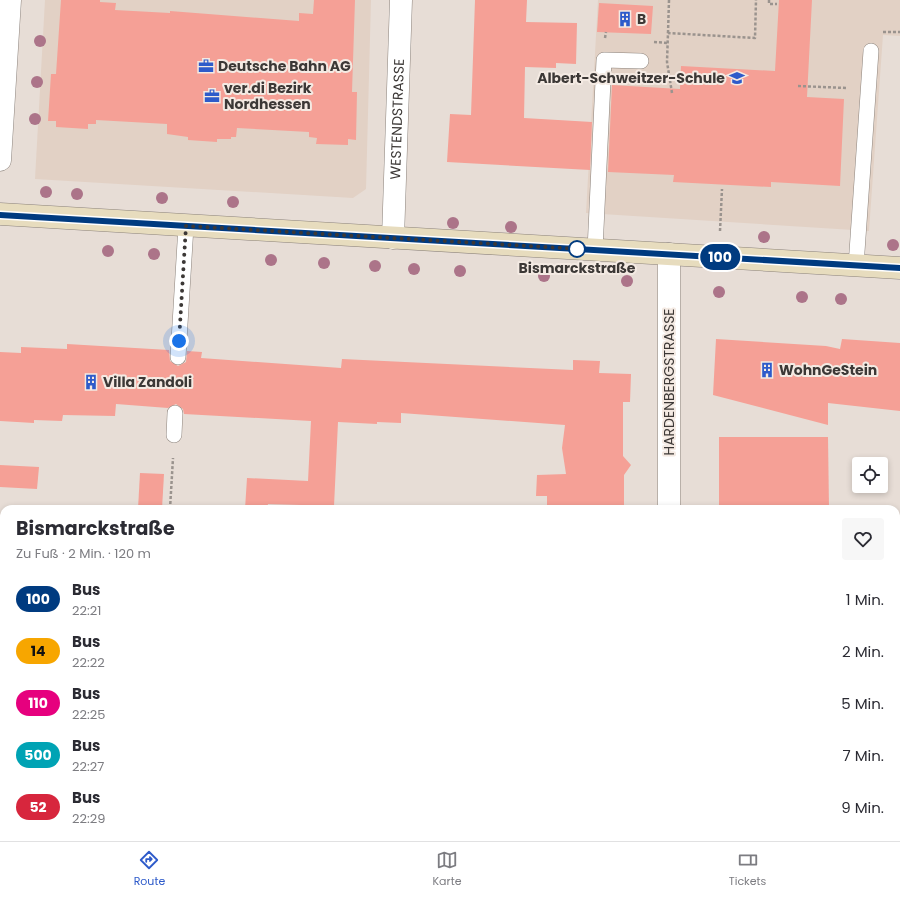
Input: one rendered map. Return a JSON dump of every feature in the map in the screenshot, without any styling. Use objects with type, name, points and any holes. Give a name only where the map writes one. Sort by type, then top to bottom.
[{"type":"main road","points":[[0,214],[900,268]]},
{"type":"street","points":[[0,160],[10,0]]},
{"type":"street","name":"WESTENDSTRASSE","points":[[393,238],[401,0]]},
{"type":"street","name":"HARDENBERGSTRASSE","points":[[669,254],[669,505]]},
{"type":"lane","points":[[856,266],[871,51]]},
{"type":"lane","points":[[595,250],[604,60],[641,61]]},
{"type":"lane","points":[[178,357],[186,226]]},
{"type":"lane","points":[[174,435],[175,413]]},
{"type":"path","points":[[669,0],[667,62],[672,93]]},
{"type":"path","points":[[668,33],[756,38],[756,0]]},
{"type":"path","points":[[769,0],[768,4],[777,4]]},
{"type":"path","points":[[798,86],[868,89]]},
{"type":"path","points":[[720,257],[722,189]]},
{"type":"path","points":[[170,505],[174,435]]},
{"type":"shaded area","points":[[45,0],[371,0],[366,189],[353,198],[35,179]]},
{"type":"shaded area","name":"Albert-Schweitzer-Schule","points":[[598,0],[900,0],[900,36],[883,35],[869,231],[586,213]]},
{"type":"building","name":"Deutsche Bahn AG","points":[[61,0],[100,0],[100,2],[116,3],[115,10],[170,13],[170,11],[299,21],[299,13],[313,14],[314,0],[355,0],[352,92],[357,92],[356,140],[348,139],[348,145],[316,144],[317,138],[309,137],[309,132],[237,128],[236,137],[231,137],[231,139],[217,139],[217,142],[188,140],[188,137],[167,134],[167,124],[96,120],[96,124],[88,124],[88,129],[56,127],[56,121],[48,121],[51,74],[56,74]]},
{"type":"building","points":[[475,0],[527,0],[526,22],[577,23],[576,64],[556,63],[556,68],[525,67],[524,118],[592,122],[590,170],[447,162],[450,114],[471,115]]},
{"type":"building","points":[[779,0],[812,0],[807,97],[844,99],[840,186],[771,182],[771,187],[673,182],[674,175],[608,172],[612,85],[680,89],[681,66],[775,71]]},
{"type":"building","name":"B","points":[[599,3],[653,6],[651,34],[597,32]]},
{"type":"building","points":[[716,339],[826,346],[840,349],[842,339],[900,343],[900,411],[828,403],[828,425],[713,395]]},
{"type":"building","points":[[67,344],[169,350],[170,361],[178,366],[186,362],[187,351],[202,352],[201,358],[341,368],[342,359],[573,370],[573,360],[600,361],[599,373],[631,374],[630,402],[623,402],[623,456],[631,465],[624,475],[624,505],[547,505],[547,496],[536,496],[537,475],[566,474],[562,448],[565,425],[401,413],[401,423],[377,422],[377,424],[338,422],[334,505],[245,505],[247,478],[308,481],[311,421],[184,414],[183,409],[176,404],[168,408],[116,404],[115,416],[63,415],[62,421],[34,420],[34,423],[0,421],[0,352],[21,353],[21,347],[67,349]]},
{"type":"building","points":[[719,437],[828,437],[829,505],[719,505]]},
{"type":"building","points":[[0,465],[39,467],[37,489],[0,487]]},
{"type":"building","points":[[140,473],[164,474],[162,505],[138,505]]},
{"type":"bus line","name":"100","points":[[0,215],[900,268]]},
{"type":"place","name":"B","points":[[625,19]]},
{"type":"place","name":"Deutsche Bahn AG","points":[[206,66]]},
{"type":"place","name":"Albert-Schweitzer-Schule","points":[[737,78]]},
{"type":"place","name":"ver.di Bezirk Nordhessen","points":[[212,96]]},
{"type":"place","name":"Bismarckstraße","points":[[577,249]]},
{"type":"place","name":"WohnGeStein","points":[[767,370]]},
{"type":"place","name":"Villa Zandoli","points":[[91,382]]},
{"type":"route","points":[[179,341],[186,226],[580,249],[577,249]]}]
